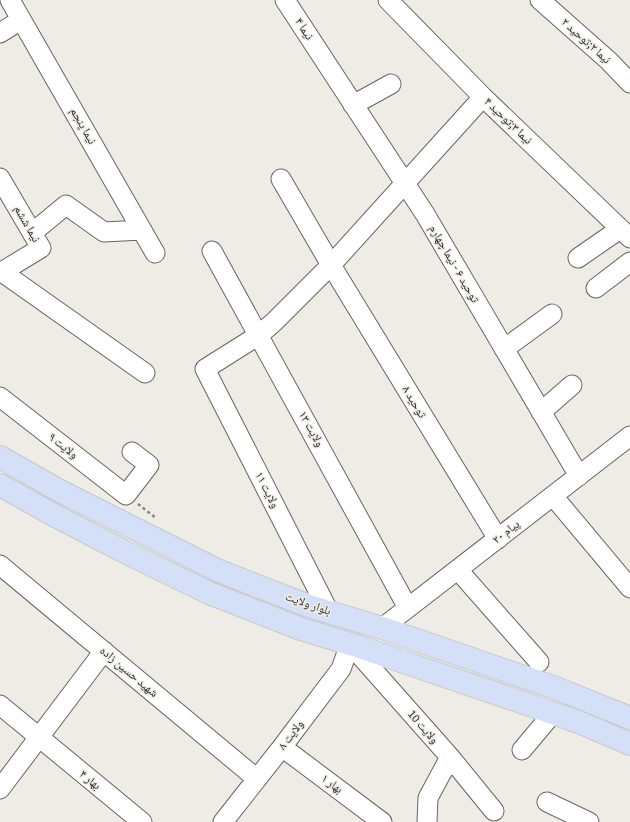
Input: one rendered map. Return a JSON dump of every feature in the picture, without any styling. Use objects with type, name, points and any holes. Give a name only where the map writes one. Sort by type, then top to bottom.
[{"type":"main road","name":"بلوار ولایت","points":[[0,457],[60,491],[219,571],[309,606],[382,628],[556,688],[630,718]]},
{"type":"main road","name":"بلوار ولایت","points":[[0,485],[82,530],[210,593],[301,628],[581,723],[630,744]]},
{"type":"street","name":"نیما پنجم","points":[[10,0],[155,252]]},
{"type":"street","name":"نیما ۴","points":[[285,0],[322,57]]},
{"type":"street","name":"نیما ۳;توحید ۴","points":[[388,0],[483,97],[625,233]]},
{"type":"street","name":"نیما ۲;توحید ۲","points":[[540,0],[609,61],[630,83]]},
{"type":"street","points":[[0,33],[21,20]]},
{"type":"street","name":"توحید ۶ - نیما چهارم","points":[[322,57],[425,214],[579,476]]},
{"type":"street","points":[[354,105],[391,84]]},
{"type":"street","points":[[259,335],[331,266],[483,97]]},
{"type":"street","name":"نیما ششم","points":[[0,178],[36,240]]},
{"type":"street","name":"توحید ۸","points":[[281,179],[331,266],[498,539]]},
{"type":"street","points":[[142,230],[104,232],[66,205],[36,240],[1,272],[145,374]]},
{"type":"street","points":[[578,258],[625,233]]},
{"type":"street","name":"ولایت ۱۳","points":[[212,251],[408,608]]},
{"type":"street","points":[[596,288],[630,262]]},
{"type":"street","points":[[504,349],[552,314]]},
{"type":"street","name":"ولایت ۱۱","points":[[259,335],[205,369],[329,612]]},
{"type":"street","points":[[541,412],[572,385]]},
{"type":"street","name":"ولایت ۹","points":[[0,397],[126,494],[149,465],[132,452]]},
{"type":"street","name":"پیام ۲۰","points":[[382,628],[579,476],[628,443]]},
{"type":"street","points":[[553,496],[630,588]]},
{"type":"street","name":"شهید حسین زاده","points":[[0,565],[257,778]]},
{"type":"street","points":[[458,570],[539,662]]},
{"type":"street","name":"ولایت ۸","points":[[223,822],[282,747],[341,668],[350,644]]},
{"type":"street","name":"ولایت 10","points":[[350,644],[450,757],[494,811]]},
{"type":"street","points":[[0,789],[104,651]]},
{"type":"street","name":"بهار ۴","points":[[0,705],[142,822]]},
{"type":"street","points":[[522,750],[553,713]]},
{"type":"street","name":"بهار ۱","points":[[282,747],[382,822]]},
{"type":"street","points":[[427,822],[428,798],[450,757]]},
{"type":"street","points":[[547,802],[589,822]]}]
